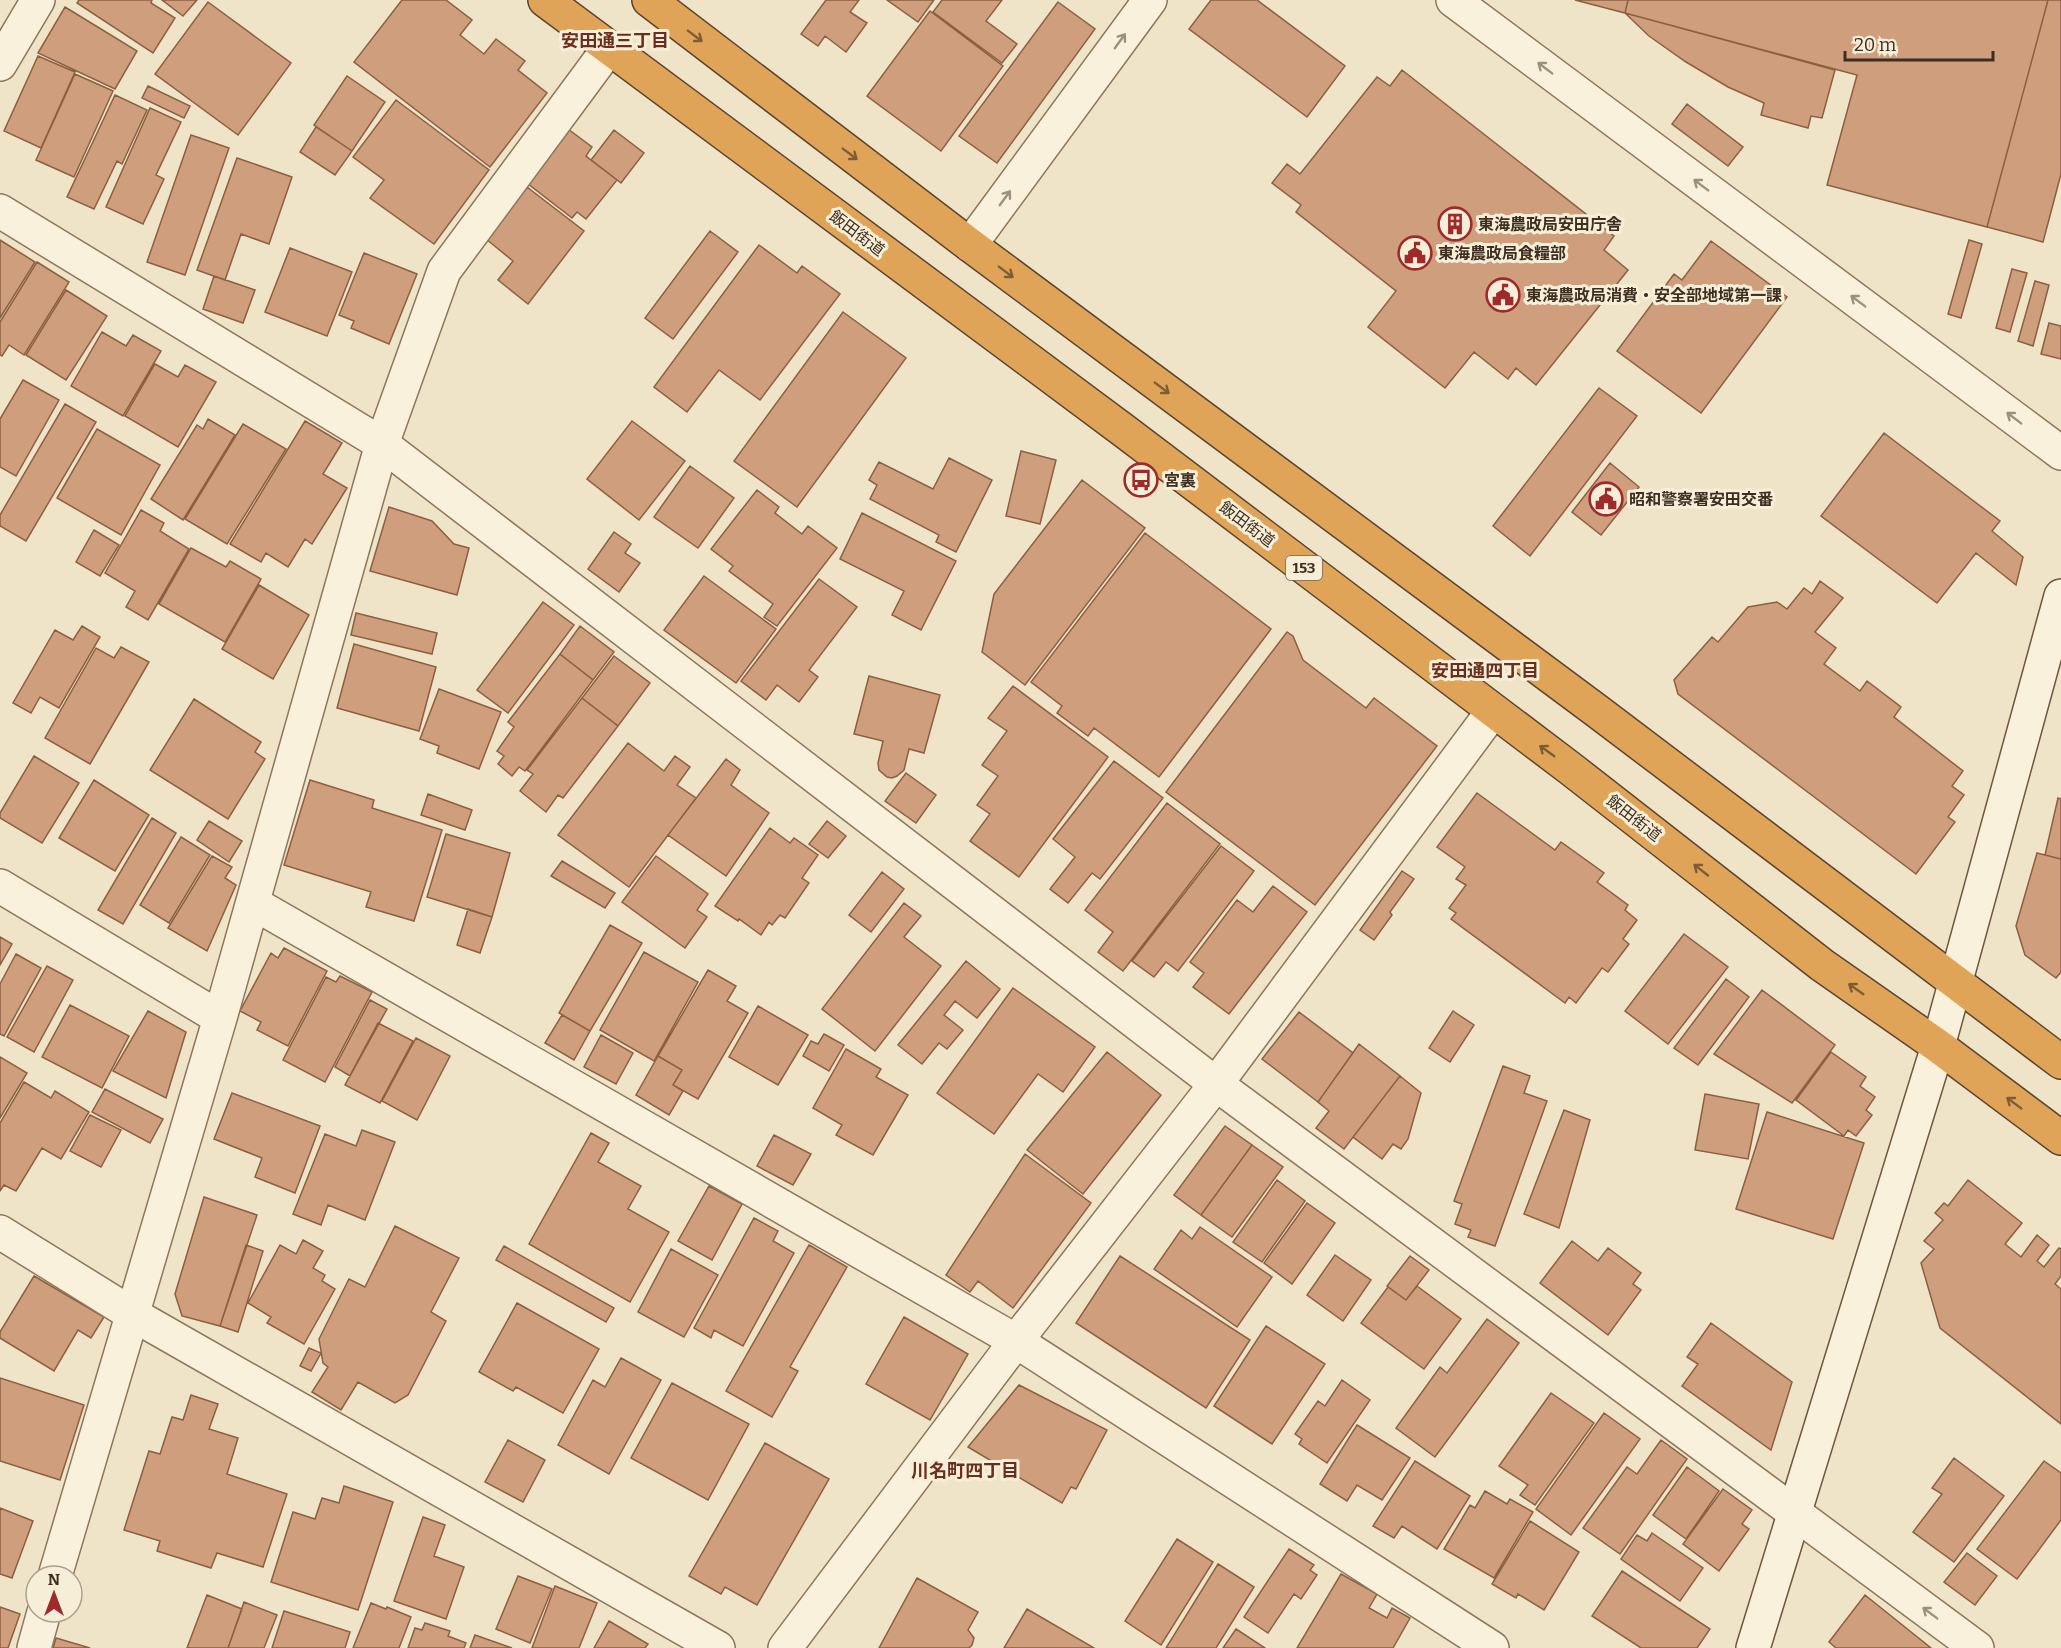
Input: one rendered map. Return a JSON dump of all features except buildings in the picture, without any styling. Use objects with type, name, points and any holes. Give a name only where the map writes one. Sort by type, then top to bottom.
[{"type":"highway","name":"飯田街道","points":[[545,0],[1571,769],[1822,965],[1938,1046],[2061,1138]]},
{"type":"highway","points":[[649,0],[970,245],[1597,711],[2061,1062]]},
{"type":"street","points":[[0,64],[38,0]]},
{"type":"street","points":[[970,245],[1150,0]]},
{"type":"street","points":[[1453,0],[2061,453]]},
{"type":"street","points":[[59,1564],[220,1018],[382,444],[444,271],[609,48]]},
{"type":"street","points":[[0,211],[382,444],[1216,1084],[1977,1648]]},
{"type":"street","points":[[1754,1648],[1938,1046],[2061,596]]},
{"type":"street","points":[[785,1648],[1016,1341],[1216,1084],[1493,711]]},
{"type":"street","points":[[0,886],[220,1018]]},
{"type":"street","points":[[253,903],[1016,1341],[1492,1648]]},
{"type":"street","points":[[0,1232],[132,1314],[718,1648]]},
{"type":"street","points":[[34,1648],[41,1624]]},
{"type":"place","name":"東海農政局安田庁舎","points":[[1455,224]]},
{"type":"place","name":"東海農政局食糧部","points":[[1415,253]]},
{"type":"place","name":"東海農政局消費・安全部地域第一課","points":[[1503,295]]},
{"type":"place","name":"宮裏","points":[[1141,480]]},
{"type":"place","name":"昭和警察署安田交番","points":[[1606,499]]},
{"type":"district","name":"安田通三丁目","points":[[615,41]]},
{"type":"district","name":"安田通四丁目","points":[[1485,671]]},
{"type":"district","name":"川名町四丁目","points":[[965,1471]]}]
